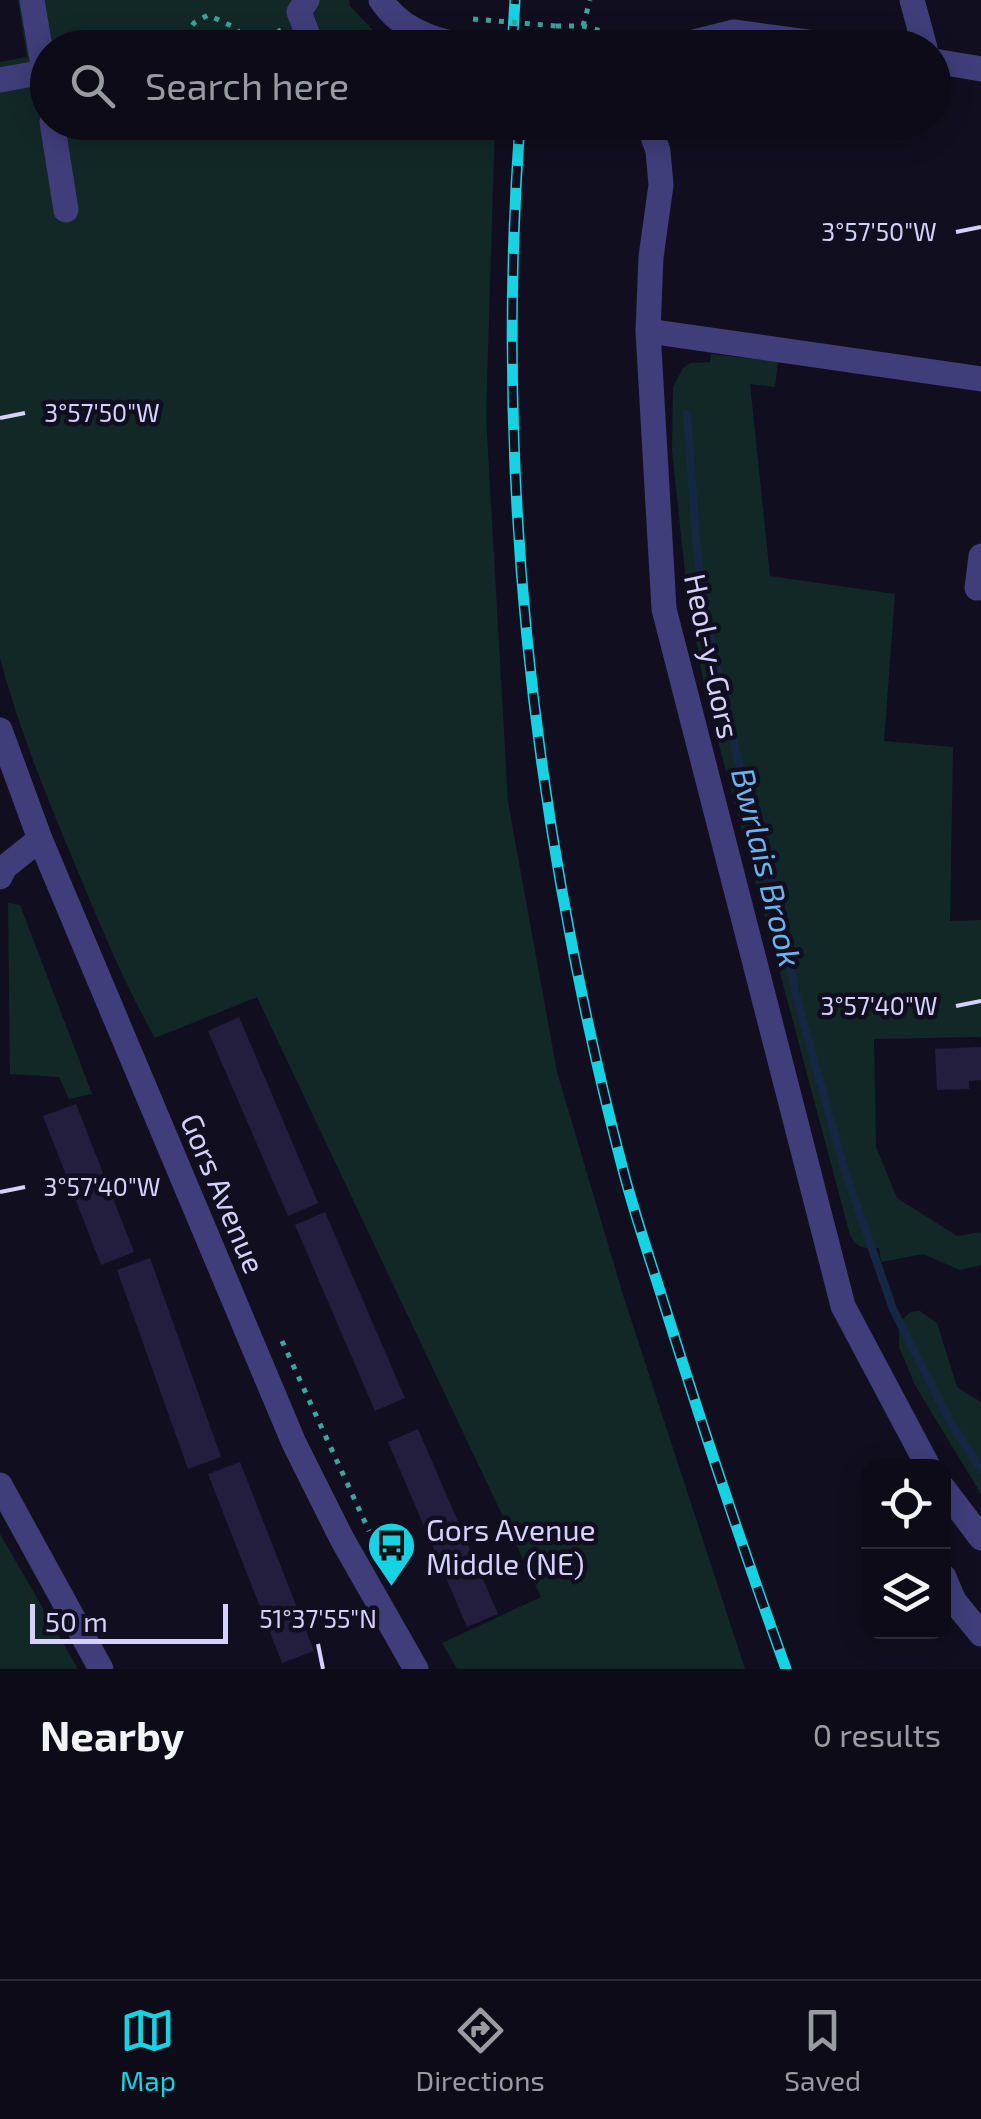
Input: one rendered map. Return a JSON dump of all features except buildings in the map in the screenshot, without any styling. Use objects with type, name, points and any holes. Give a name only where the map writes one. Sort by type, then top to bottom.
[{"type":"street","points":[[32,0],[37,30]]},
{"type":"street","points":[[381,0],[390,14],[414,30]]},
{"type":"street","points":[[912,0],[920,30]]},
{"type":"street","points":[[951,64],[981,69]]},
{"type":"street","points":[[0,80],[30,83]]},
{"type":"street","points":[[55,140],[66,210]]},
{"type":"street","name":"Heol-y-Gors","points":[[654,140],[661,185],[651,258],[648,331],[664,609],[842,1306],[924,1459]]},
{"type":"street","points":[[648,331],[981,379]]},
{"type":"street","points":[[977,588],[981,556]]},
{"type":"street","name":"Gors Avenue","points":[[0,730],[40,839],[294,1443],[342,1540],[416,1669]]},
{"type":"street","points":[[0,877],[5,867],[40,839]]},
{"type":"street","points":[[0,1485],[102,1669]]},
{"type":"street","points":[[951,1498],[981,1538]]},
{"type":"street","points":[[951,1594],[981,1634]]},
{"type":"path","points":[[583,26],[590,0]]},
{"type":"path","points":[[189,30],[208,14],[222,19],[234,30]]},
{"type":"path","points":[[281,30],[306,19]]},
{"type":"path","points":[[473,20],[598,30]]},
{"type":"path","points":[[278,1334],[372,1538]]},
{"type":"green space","points":[[18,0],[349,0],[373,30],[30,30],[30,140],[494,140],[486,416],[508,802],[557,1072],[623,1295],[745,1669],[457,1669],[442,1643],[541,1597],[257,997],[155,1038],[104,933],[35,765],[0,658],[0,62],[27,57]]},
{"type":"green space","points":[[711,354],[778,362],[775,387],[750,384],[770,576],[895,594],[884,741],[953,747],[950,921],[981,920],[981,1037],[874,1039],[876,1147],[897,1198],[957,1236],[981,1232],[981,1265],[960,1270],[923,1254],[881,1262],[879,1248],[861,1247],[850,1235],[706,696],[686,582],[672,450],[673,387],[683,368],[690,363],[710,362]]},
{"type":"green space","points":[[8,903],[20,905],[92,1094],[69,1099],[59,1077],[10,1074]]},
{"type":"green space","points":[[920,1311],[937,1323],[957,1387],[981,1402],[981,1494],[915,1385],[899,1347],[899,1323],[910,1312]]},
{"type":"green space","points":[[0,1534],[78,1669],[0,1669]]},
{"type":"waterway","name":"Bwrlais Brook","points":[[687,414],[697,552],[713,651],[741,773],[778,903],[795,991],[844,1168],[893,1309],[950,1422],[981,1469]]},
{"type":"railway","points":[[513,30],[515,0]]},
{"type":"railway","points":[[519,140],[513,255],[518,519],[528,650],[566,912],[623,1170],[709,1444],[786,1669]]},
{"type":"place","name":"Gors Avenue Middle (NE)","points":[[391,1588]]}]
